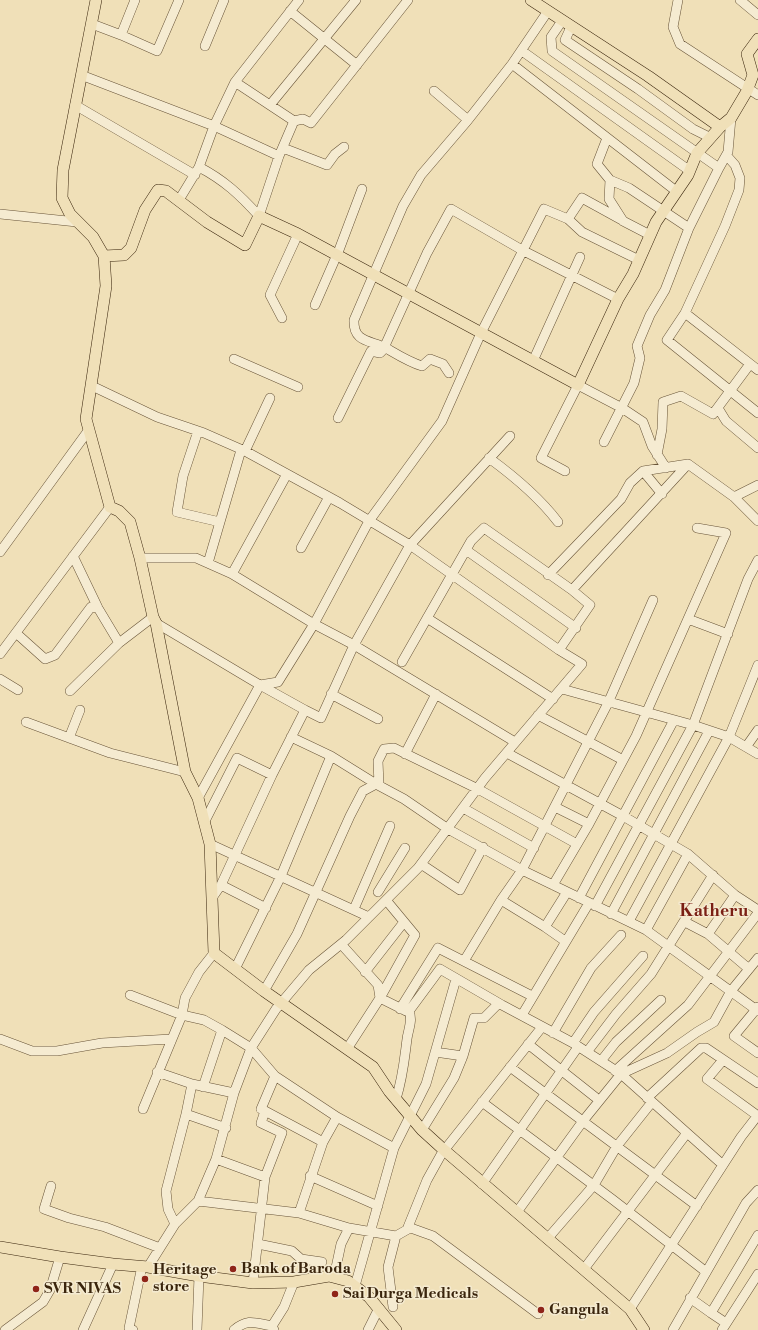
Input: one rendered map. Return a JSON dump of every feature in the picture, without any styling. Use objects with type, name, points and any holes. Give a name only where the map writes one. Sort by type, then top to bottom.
[{"type":"main road","points":[[96,0],[63,170],[62,198],[70,214],[93,238],[104,256],[106,286],[86,419],[88,431],[110,507],[119,511],[130,522],[154,620],[185,772],[198,798],[205,821],[210,844],[214,953],[264,991],[373,1067],[389,1091],[422,1130],[482,1184],[548,1238],[630,1309],[644,1330]]},
{"type":"main road","points":[[530,0],[648,76],[720,126]]},
{"type":"main road","points":[[104,256],[124,255],[131,248],[146,210],[158,190],[166,191],[207,222],[245,245],[259,216],[298,234],[578,385],[618,299],[633,274],[656,222],[690,171],[697,153],[720,126],[731,118],[747,88],[753,75],[747,54],[758,39]]},
{"type":"main road","points":[[0,1247],[113,1264],[145,1266],[199,1276],[253,1283],[294,1282],[329,1276],[334,1277],[348,1281],[369,1296],[396,1330]]},
{"type":"street","points":[[121,35],[135,0]]},
{"type":"street","points":[[92,24],[157,51],[179,0]]},
{"type":"street","points":[[205,46],[224,0]]},
{"type":"street","points":[[270,105],[325,40],[356,0]]},
{"type":"street","points":[[235,82],[294,121],[303,119],[311,123],[408,0]]},
{"type":"street","points":[[678,0],[673,27],[680,44],[758,95]]},
{"type":"street","points":[[740,0],[758,15]]},
{"type":"street","points":[[178,200],[197,171],[214,126],[235,82],[290,11],[294,1]]},
{"type":"street","points":[[290,11],[357,65]]},
{"type":"street","points":[[449,373],[443,364],[430,359],[422,366],[407,361],[385,347],[370,343],[362,338],[354,329],[354,320],[403,206],[421,175],[468,120],[512,64],[548,12]]},
{"type":"street","points":[[566,24],[565,40],[638,89],[693,129],[711,138]]},
{"type":"street","points":[[566,24],[551,37],[552,51],[719,168]]},
{"type":"street","points":[[522,51],[690,171]]},
{"type":"street","points":[[512,64],[676,191]]},
{"type":"street","points":[[81,76],[281,152],[327,165],[335,154],[344,147]]},
{"type":"street","points":[[434,91],[468,120]]},
{"type":"street","points":[[75,106],[197,171],[212,174],[236,191],[259,216],[281,152],[294,121]]},
{"type":"street","points":[[604,442],[634,383],[640,358],[637,346],[650,315],[665,290],[690,228],[719,168],[727,156],[730,139],[731,118]]},
{"type":"street","points":[[607,138],[597,164],[610,180],[629,188],[690,228]]},
{"type":"street","points":[[727,156],[735,165],[740,178],[739,190],[725,226],[685,313],[666,340],[731,390],[758,413]]},
{"type":"street","points":[[610,180],[610,199],[623,221]]},
{"type":"street","points":[[315,305],[337,255],[362,190]]},
{"type":"street","points":[[568,219],[582,198],[650,235]]},
{"type":"street","points":[[338,418],[371,351],[380,353],[385,347],[427,253],[450,209],[522,250],[618,299]]},
{"type":"street","points":[[260,685],[278,682],[314,624],[369,521],[442,421],[482,333],[522,250],[544,209],[568,219],[582,232],[639,260]]},
{"type":"street","points":[[0,214],[77,222]]},
{"type":"street","points":[[282,318],[270,294],[298,234]]},
{"type":"street","points":[[533,361],[580,257]]},
{"type":"street","points":[[685,313],[758,370]]},
{"type":"street","points":[[234,359],[298,387]]},
{"type":"street","points":[[657,455],[662,429],[663,402],[681,396],[713,414],[750,364]]},
{"type":"street","points":[[565,471],[541,458],[578,385],[622,408],[643,422],[652,446],[666,468]]},
{"type":"street","points":[[92,386],[158,417],[198,431],[243,450],[329,497],[410,545],[559,650],[582,664],[485,778],[448,829],[420,864],[341,944],[309,970],[281,1003],[251,1048],[234,1092],[226,1128],[216,1159],[198,1201],[174,1224],[160,1248],[145,1266],[129,1328],[133,1330]]},
{"type":"street","points":[[208,563],[243,450],[270,398]]},
{"type":"street","points":[[718,408],[726,421],[758,448]]},
{"type":"street","points":[[0,552],[88,431]]},
{"type":"street","points":[[198,431],[183,476],[177,512],[220,522]]},
{"type":"street","points":[[70,691],[119,643],[154,620],[260,685],[321,718],[354,645],[410,545],[510,436]]},
{"type":"street","points":[[490,458],[510,473],[543,503],[558,522]]},
{"type":"street","points":[[572,590],[688,464]]},
{"type":"street","points":[[548,575],[621,499],[630,483],[643,471],[688,464],[734,497],[758,521]]},
{"type":"street","points":[[643,471],[662,494]]},
{"type":"street","points":[[232,574],[287,474]]},
{"type":"street","points":[[734,497],[758,485]]},
{"type":"street","points":[[300,548],[329,497]]},
{"type":"street","points":[[0,654],[110,507]]},
{"type":"street","points":[[402,662],[453,575],[471,541],[484,528],[548,575],[572,590],[590,605],[576,628],[559,650]]},
{"type":"street","points":[[553,885],[589,824],[647,713],[726,533],[697,528]]},
{"type":"street","points":[[466,550],[576,628]]},
{"type":"street","points":[[73,556],[98,608],[119,643]]},
{"type":"street","points":[[140,558],[196,558],[232,574],[314,624],[354,645],[515,742]]},
{"type":"street","points":[[522,1015],[565,942],[592,904],[640,825],[693,725],[748,579],[758,560]]},
{"type":"street","points":[[464,961],[501,900],[522,870],[534,848],[608,703],[654,600]]},
{"type":"street","points":[[16,634],[45,659],[55,655],[92,607],[98,608]]},
{"type":"street","points":[[427,618],[553,699]]},
{"type":"street","points":[[688,619],[728,634]]},
{"type":"street","points":[[629,921],[729,738],[758,665]]},
{"type":"street","points":[[0,679],[18,690]]},
{"type":"street","points":[[198,798],[260,685]]},
{"type":"street","points":[[562,689],[608,703],[693,725],[729,738],[758,754]]},
{"type":"street","points":[[331,694],[378,719]]},
{"type":"street","points":[[405,754],[436,694]]},
{"type":"street","points":[[70,738],[80,710]]},
{"type":"street","points":[[212,898],[221,885],[272,775],[305,710]]},
{"type":"street","points":[[538,715],[623,760]]},
{"type":"street","points":[[579,898],[674,720]]},
{"type":"street","points":[[26,722],[110,753],[185,772]]},
{"type":"street","points":[[746,747],[758,730]]},
{"type":"street","points":[[611,914],[710,731]]},
{"type":"street","points":[[291,737],[331,756],[404,799],[448,829],[483,847],[522,870],[646,930],[757,1009],[734,1036],[758,1053]]},
{"type":"street","points":[[378,784],[378,761],[384,749],[394,748],[478,789],[577,844]]},
{"type":"street","points":[[506,753],[566,784],[671,843],[688,854],[735,895],[758,910]]},
{"type":"street","points":[[235,969],[281,876],[331,756]]},
{"type":"street","points":[[205,821],[237,758],[272,775]]},
{"type":"street","points":[[264,991],[297,934],[315,891],[363,791],[378,784]]},
{"type":"street","points":[[555,807],[589,824]]},
{"type":"street","points":[[463,808],[534,848]]},
{"type":"street","points":[[354,909],[390,826]]},
{"type":"street","points":[[210,844],[369,917]]},
{"type":"street","points":[[420,864],[460,890],[483,847]]},
{"type":"street","points":[[378,892],[405,848]]},
{"type":"street","points":[[646,930],[688,854]]},
{"type":"street","points":[[586,1052],[616,1014],[651,974],[685,922],[713,875]]},
{"type":"street","points":[[221,885],[266,908]]},
{"type":"street","points":[[347,1049],[380,998],[415,935],[387,899],[378,892],[364,885]]},
{"type":"street","points":[[545,927],[568,892]]},
{"type":"street","points":[[708,934],[735,895]]},
{"type":"street","points":[[501,900],[545,927],[565,942]]},
{"type":"street","points":[[517,1212],[618,1072],[688,1005],[758,913]]},
{"type":"street","points":[[365,972],[404,922]]},
{"type":"street","points":[[685,922],[708,934],[749,968]]},
{"type":"street","points":[[553,1033],[591,968],[621,935]]},
{"type":"street","points":[[341,944],[378,985],[380,998]]},
{"type":"street","points":[[405,1010],[438,948],[532,996]]},
{"type":"street","points":[[142,1109],[182,1015],[185,998],[199,972],[214,953]]},
{"type":"street","points":[[482,1184],[562,1070],[594,1012],[643,956]]},
{"type":"street","points":[[618,1072],[636,1069],[667,1053],[714,1022],[731,991],[758,958]]},
{"type":"street","points":[[405,1010],[440,969],[498,1004],[522,1015],[576,1045],[618,1072],[723,1165]]},
{"type":"street","points":[[355,1286],[369,1231],[378,1206],[394,1148],[411,1117],[426,1084],[456,979]]},
{"type":"street","points":[[130,995],[182,1015],[204,1020],[222,1030],[251,1048],[275,1076],[337,1117],[394,1148]]},
{"type":"street","points":[[380,998],[405,1010],[412,1018],[407,1039],[404,1072],[396,1099]]},
{"type":"street","points":[[601,1061],[616,1042],[661,1000]]},
{"type":"street","points":[[422,1130],[454,1078],[463,1056],[474,1018],[484,1018],[498,1004]]},
{"type":"street","points":[[410,1228],[408,1227],[427,1180],[444,1150],[542,1027]]},
{"type":"street","points":[[203,1086],[222,1030]]},
{"type":"street","points":[[0,1039],[32,1050],[57,1051],[102,1043],[171,1039]]},
{"type":"street","points":[[528,1044],[595,1097]]},
{"type":"street","points":[[548,1238],[594,1185],[617,1146],[650,1100],[701,1048],[706,1048],[758,1083]]},
{"type":"street","points":[[435,1052],[463,1056]]},
{"type":"street","points":[[630,1309],[723,1165],[758,1116],[707,1079],[723,1060]]},
{"type":"street","points":[[510,1067],[697,1206]]},
{"type":"street","points":[[157,1072],[192,1084],[234,1092]]},
{"type":"street","points":[[275,1076],[261,1109],[323,1142]]},
{"type":"street","points":[[174,1224],[168,1208],[166,1191],[186,1114],[192,1084]]},
{"type":"street","points":[[482,1102],[627,1210],[705,1271]]},
{"type":"street","points":[[253,1283],[265,1177],[282,1132],[261,1123],[265,1111]]},
{"type":"street","points":[[186,1114],[226,1128]]},
{"type":"street","points":[[299,1213],[310,1176],[323,1142],[337,1117]]},
{"type":"street","points":[[584,1269],[686,1133]]},
{"type":"street","points":[[216,1159],[265,1177]]},
{"type":"street","points":[[310,1176],[378,1206]]},
{"type":"street","points":[[51,1186],[44,1209],[70,1218],[105,1227],[160,1248]]},
{"type":"street","points":[[673,1330],[705,1271],[746,1203],[757,1194]]},
{"type":"street","points":[[198,1201],[262,1210],[299,1213],[349,1228],[396,1236],[410,1228],[433,1236],[538,1314]]},
{"type":"street","points":[[334,1277],[341,1244],[349,1228]]},
{"type":"street","points":[[711,1312],[758,1235]]},
{"type":"street","points":[[393,1307],[388,1267],[396,1236]]},
{"type":"street","points":[[258,1244],[292,1251],[301,1258],[322,1262]]},
{"type":"street","points":[[5,1330],[42,1302],[50,1290],[60,1257]]},
{"type":"street","points":[[83,1330],[113,1264]]},
{"type":"street","points":[[690,1298],[711,1312],[724,1326],[758,1274]]},
{"type":"street","points":[[196,1330],[199,1276]]},
{"type":"street","points":[[234,1330],[242,1323],[248,1322],[273,1328],[284,1307],[294,1282]]},
{"type":"street","points":[[368,1330],[379,1308]]},
{"type":"place","name":"Bank of Baroda","points":[[233,1269]]},
{"type":"place","name":"Heritage store","points":[[145,1279]]},
{"type":"place","name":"SVR NIVAS","points":[[36,1289]]},
{"type":"place","name":"Sai Durga Medicals","points":[[335,1294]]},
{"type":"place","name":"Gangula","points":[[541,1310]]},
{"type":"district","name":"Katheru","points":[[714,912]]}]
